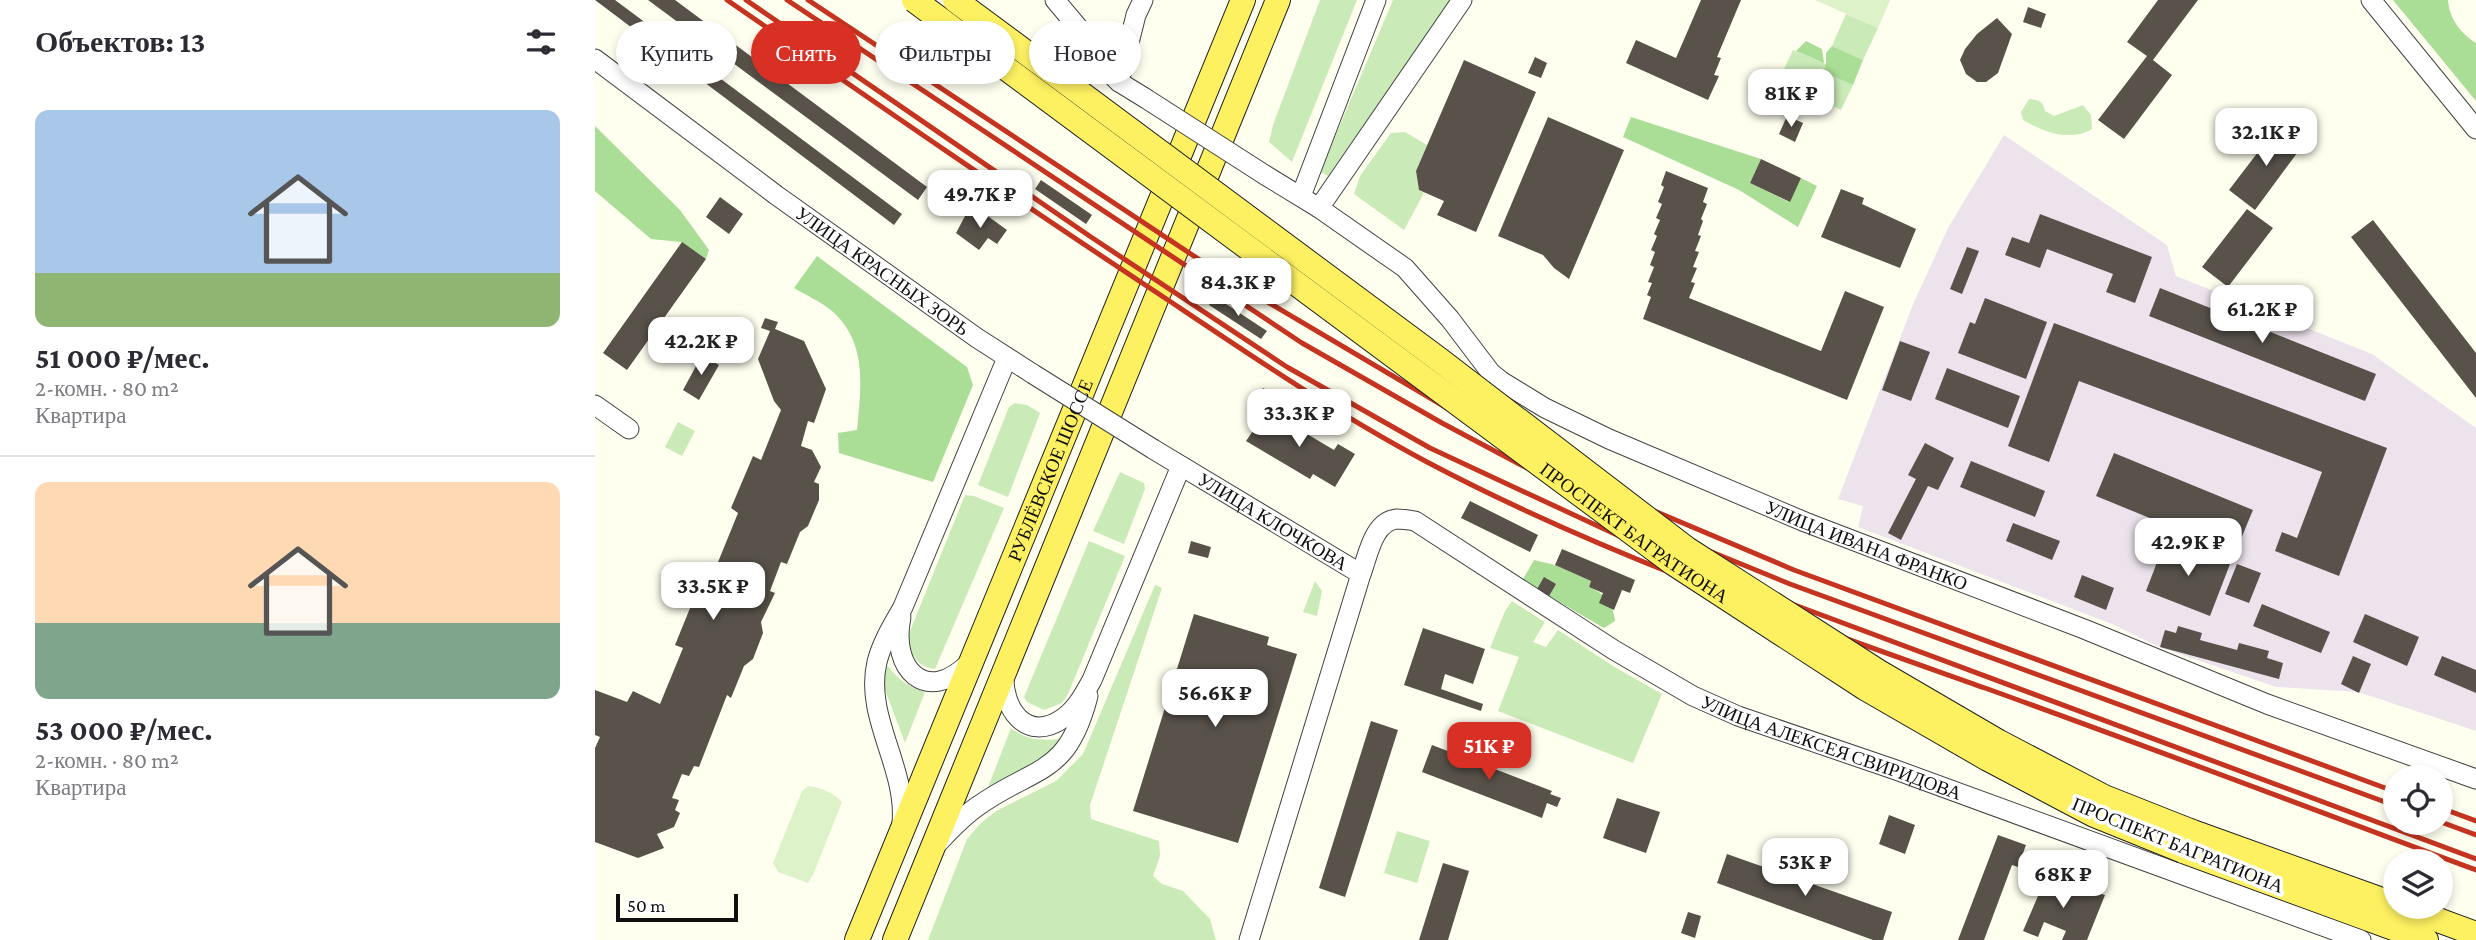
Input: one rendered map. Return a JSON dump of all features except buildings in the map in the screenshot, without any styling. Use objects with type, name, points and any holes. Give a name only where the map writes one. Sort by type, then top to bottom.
[{"type":"main road","name":"ПРОСПЕКТ БАГРАТИОНА","points":[[914,0],[1673,563],[1865,688],[2094,815],[2383,901]]},
{"type":"main road","name":"ПРОСПЕКТ БАГРАТИОНА","points":[[955,0],[1437,358],[1687,549],[1879,672],[1999,742],[2187,841],[2426,940]]},
{"type":"main road","name":"РУБЛЁВСКОЕ ШОССЕ","points":[[857,939],[1243,0]]},
{"type":"main road","name":"РУБЛЁВСКОЕ ШОССЕ","points":[[896,938],[1278,0]]},
{"type":"main road","name":"ПРОСПЕКТ БАГРАТИОНА","points":[[2434,919],[2476,934]]},
{"type":"street","points":[[1055,0],[1073,21]]},
{"type":"street","points":[[1134,21],[1143,0]]},
{"type":"street","points":[[1122,84],[1265,176],[1301,196],[1376,0]]},
{"type":"street","points":[[1319,208],[1462,0]]},
{"type":"street","points":[[2371,0],[2476,129]]},
{"type":"street","name":"УЛИЦА КРАСНЫХ ЗОРЬ","points":[[595,59],[776,195],[1007,358],[1181,466]]},
{"type":"street","name":"УЛИЦА ИВАНА ФРАНКО","points":[[1301,196],[1405,268],[1450,319],[1491,373],[1501,382],[1545,408],[1609,439],[1805,522],[2084,629],[2267,704],[2476,779]]},
{"type":"street","points":[[900,838],[902,794],[877,707],[877,663],[884,641],[903,607],[1007,358]]},
{"type":"street","points":[[595,405],[629,429]]},
{"type":"street","points":[[1005,670],[1006,701],[1013,713],[1031,725],[1042,726],[1063,719],[1081,700],[1092,680],[1181,466]]},
{"type":"street","name":"УЛИЦА КЛОЧКОВА","points":[[1181,466],[1361,574],[1249,940]]},
{"type":"street","name":"УЛИЦА АЛЕКСЕЯ СВИРИДОВА","points":[[1361,574],[1376,532],[1396,519],[1415,521],[1625,657],[1693,696],[1738,716],[1896,770],[2361,940]]},
{"type":"street","points":[[903,607],[898,633],[899,649],[904,664],[912,673],[922,680],[948,680],[974,659]]},
{"type":"street","points":[[932,849],[978,806],[1047,768],[1063,754],[1081,725],[1092,680]]},
{"type":"shaded area","points":[[2004,135],[2167,245],[2176,276],[2372,354],[2476,428],[2476,731],[2358,692],[2276,687],[2159,647],[2112,624],[1858,527],[1863,506],[1838,499],[1914,302],[1948,228]]},
{"type":"green space","points":[[1320,0],[1357,0],[1292,162],[1269,142]]},
{"type":"green space","points":[[1393,0],[1453,0],[1328,176],[1320,172]]},
{"type":"green space","points":[[1815,0],[1890,0],[1878,28]]},
{"type":"green space","points":[[2393,0],[2448,0],[2457,25],[2476,43],[2476,101]]},
{"type":"green space","points":[[1846,14],[1878,28],[1863,60],[1832,46]]},
{"type":"green space","points":[[1806,41],[1822,49],[1824,63],[1796,51]]},
{"type":"green space","points":[[1832,46],[1863,60],[1853,85],[1823,72],[1826,53]]},
{"type":"green space","points":[[1793,50],[1826,64],[1823,72],[1853,85],[1841,110],[1810,96],[1814,85],[1795,77],[1790,87],[1778,82]]},
{"type":"green space","points":[[2029,99],[2040,102],[2045,111],[2054,116],[2083,105],[2091,115],[2092,129],[2066,135],[2048,132],[2031,124],[2023,120],[2021,112]]},
{"type":"green space","points":[[1631,117],[1761,159],[1750,183],[1789,202],[1801,178],[1817,186],[1798,227],[1739,190],[1623,137]]},
{"type":"green space","points":[[595,126],[680,210],[709,250],[706,259],[681,242],[651,239],[595,191]]},
{"type":"green space","points":[[1405,132],[1427,145],[1416,171],[1419,190],[1424,193],[1404,230],[1354,194],[1360,176],[1391,133]]},
{"type":"green space","points":[[817,256],[967,367],[973,385],[933,482],[839,453],[838,433],[857,430],[859,366],[852,337],[844,324],[828,308],[794,288]]},
{"type":"green space","points":[[1015,403],[1027,405],[1040,413],[1008,497],[978,485],[1009,407]]},
{"type":"green space","points":[[678,422],[695,431],[682,456],[665,447]]},
{"type":"green space","points":[[1120,472],[1144,483],[1145,489],[1124,544],[1093,531]]},
{"type":"green space","points":[[965,495],[1004,508],[935,669],[916,660],[906,641]]},
{"type":"green space","points":[[1089,541],[1125,556],[1068,694],[1062,703],[1044,710],[1027,702],[1024,697]]},
{"type":"green space","points":[[1534,560],[1555,565],[1591,581],[1589,587],[1607,600],[1615,621],[1604,628],[1549,596],[1544,578],[1537,589],[1522,581]]},
{"type":"green space","points":[[1315,581],[1322,591],[1317,616],[1303,612]]},
{"type":"green space","points":[[1155,585],[1162,588],[1090,805],[1091,819],[1159,841],[1160,856],[1153,876],[1162,884],[1183,891],[1210,919],[1216,940],[928,940],[967,839],[996,811],[1056,781],[1083,754]]},
{"type":"green space","points":[[1512,601],[1545,622],[1533,642],[1546,647],[1558,630],[1662,694],[1633,763],[1498,711],[1519,657],[1490,648],[1505,611]]},
{"type":"green space","points":[[888,666],[905,682],[925,692],[905,743],[882,682]]},
{"type":"green space","points":[[1011,728],[1034,739],[1059,739],[1055,747],[1039,761],[988,787]]},
{"type":"green space","points":[[808,786],[827,791],[842,802],[808,883],[778,872],[773,863],[802,791]]},
{"type":"green space","points":[[1397,831],[1430,841],[1417,883],[1384,873]]},
{"type":"railway","points":[[727,0],[1001,189],[1232,343],[1394,444],[1494,496],[1563,528],[1702,585],[2476,870]]},
{"type":"railway","points":[[746,0],[1091,237],[1287,367],[1430,448],[1630,541],[2476,859]]},
{"type":"railway","points":[[787,0],[1302,343],[1523,466],[1648,526],[1790,584],[2383,801]]},
{"type":"railway","points":[[808,0],[1227,278],[1447,408],[1529,452],[1652,510],[1794,570],[2383,787]]},
{"type":"railway","points":[[2453,812],[2476,821]]},
{"type":"railway","points":[[2453,826],[2476,835]]}]
